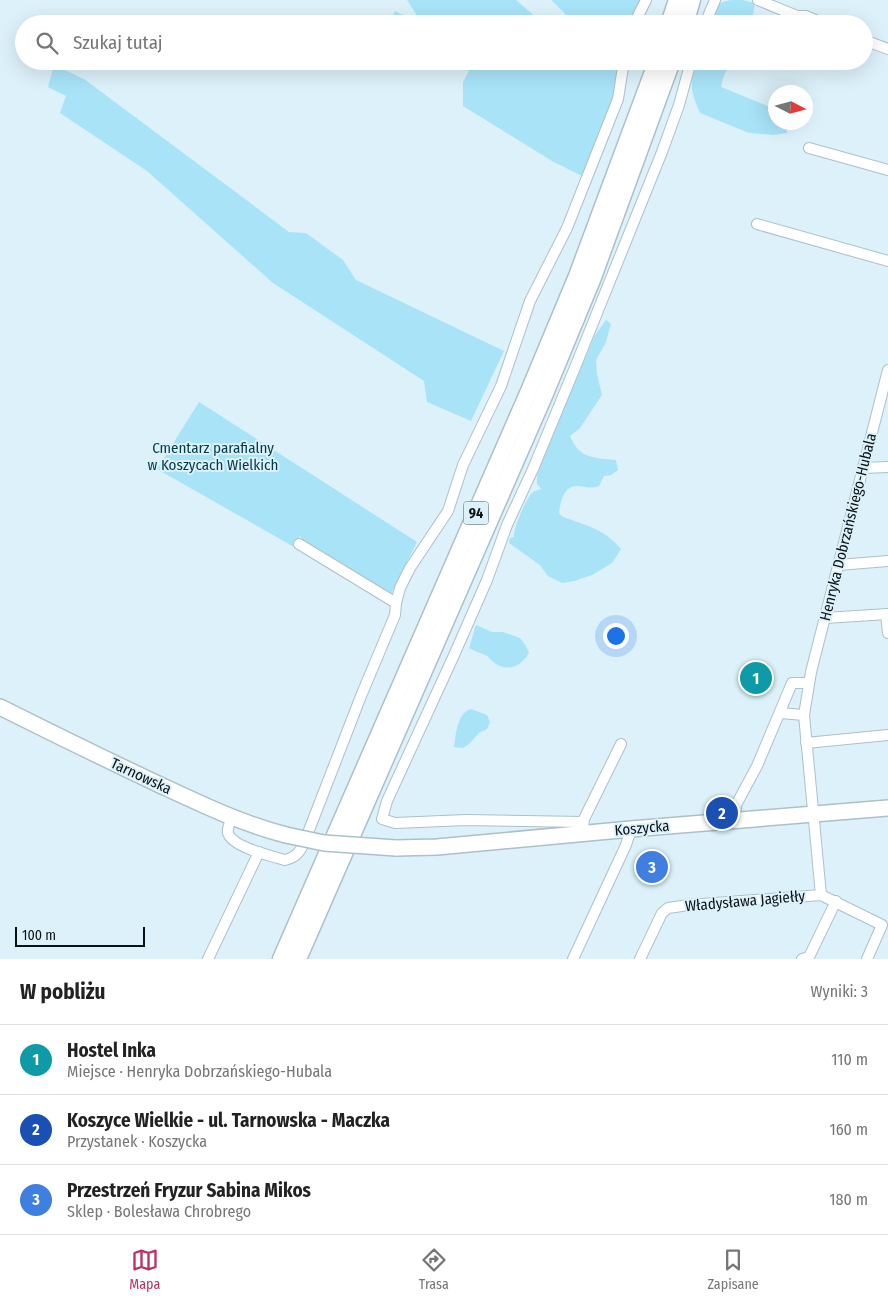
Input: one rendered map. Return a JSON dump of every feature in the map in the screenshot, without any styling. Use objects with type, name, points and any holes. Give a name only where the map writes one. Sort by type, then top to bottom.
[{"type":"main road","points":[[672,15],[677,0]]},
{"type":"main road","points":[[688,15],[692,0]]},
{"type":"main road","name":"94","points":[[281,959],[533,382],[577,276],[654,70]]},
{"type":"main road","name":"94","points":[[298,959],[544,396],[595,271],[669,70]]},
{"type":"street","points":[[638,15],[646,0]]},
{"type":"street","points":[[709,15],[715,0]]},
{"type":"street","points":[[758,0],[795,15]]},
{"type":"street","points":[[873,43],[885,48]]},
{"type":"street","points":[[230,818],[229,835],[234,842],[284,860],[292,859],[298,854],[392,624],[400,588],[410,568],[448,511],[463,465],[501,386],[530,301],[567,228],[618,99],[623,70]]},
{"type":"street","points":[[621,744],[583,828],[466,820],[395,823],[382,819],[386,801],[459,645],[487,580],[507,525],[533,469],[576,366],[680,105],[689,70]]},
{"type":"street","points":[[809,148],[888,170]]},
{"type":"street","points":[[757,224],[888,261]]},
{"type":"street","name":"Henryka Dobrzańskiego-Hubala","points":[[814,814],[804,715],[809,683],[888,370]]},
{"type":"street","points":[[862,468],[888,467]]},
{"type":"street","points":[[299,544],[396,602]]},
{"type":"street","points":[[839,565],[888,561]]},
{"type":"street","points":[[825,618],[887,614],[888,633]]},
{"type":"street","points":[[735,821],[736,805],[757,766],[792,683],[809,683]]},
{"type":"street","name":"Tarnowska","points":[[0,707],[230,818],[286,835],[333,844],[396,848]]},
{"type":"street","points":[[780,713],[804,715]]},
{"type":"street","points":[[806,743],[888,735]]},
{"type":"street","name":"Koszycka","points":[[396,848],[437,847],[583,828],[631,829],[888,808]]},
{"type":"street","name":"Władysława Jagiełły","points":[[814,814],[821,895]]},
{"type":"street","points":[[573,959],[626,845],[631,829]]},
{"type":"street","points":[[208,959],[259,852]]},
{"type":"street","name":"Władysława Jagiełły","points":[[640,959],[662,913],[668,908],[821,895],[882,925],[866,959]]},
{"type":"street","points":[[802,959],[810,956],[836,901]]},
{"type":"green space","points":[[407,0],[516,0],[534,15],[416,15]]},
{"type":"green space","points":[[551,0],[644,0],[638,15],[567,15]]},
{"type":"green space","points":[[743,0],[755,3],[753,15],[714,15],[718,5],[725,1]]},
{"type":"green space","points":[[395,11],[403,15],[393,15]]},
{"type":"green space","points":[[53,70],[65,70],[84,79],[289,232],[306,233],[343,260],[356,280],[504,351],[471,421],[427,402],[424,381],[273,283],[147,171],[60,113],[66,96],[48,87]]},
{"type":"green space","points":[[469,70],[623,70],[586,178],[552,161],[463,106],[463,82]]},
{"type":"green space","points":[[695,70],[727,70],[721,87],[768,106],[768,130],[787,130],[787,133],[773,135],[749,133],[700,113],[694,98],[692,82]]},
{"type":"green space","points":[[606,320],[611,324],[606,342],[596,360],[602,395],[580,428],[570,436],[578,449],[588,456],[616,460],[618,470],[611,475],[604,476],[599,486],[591,488],[574,486],[569,488],[564,495],[559,513],[563,517],[608,536],[621,549],[612,563],[592,575],[562,583],[548,576],[540,565],[509,543],[510,538],[514,537],[518,521],[527,500],[533,492],[541,489],[537,484],[537,476],[544,453],[595,335]]},
{"type":"green space","name":"Cmentarz parafialny w Koszycach Wielkich","points":[[199,402],[417,542],[391,594],[305,543],[300,536],[294,547],[157,469]]},
{"type":"green space","points":[[476,625],[492,632],[503,632],[520,638],[529,653],[515,666],[506,667],[496,664],[487,656],[469,648]]},
{"type":"green space","points":[[471,709],[487,715],[490,722],[487,729],[479,733],[463,748],[454,747],[460,719],[466,711]]},
{"type":"place","name":"Hostel Inka","points":[[756,678]]},
{"type":"place","name":"Koszyce Wielkie - ul. Tarnowska - Maczka","points":[[722,813]]},
{"type":"place","name":"Przestrzeń Fryzur Sabina Mikos","points":[[652,867]]}]
